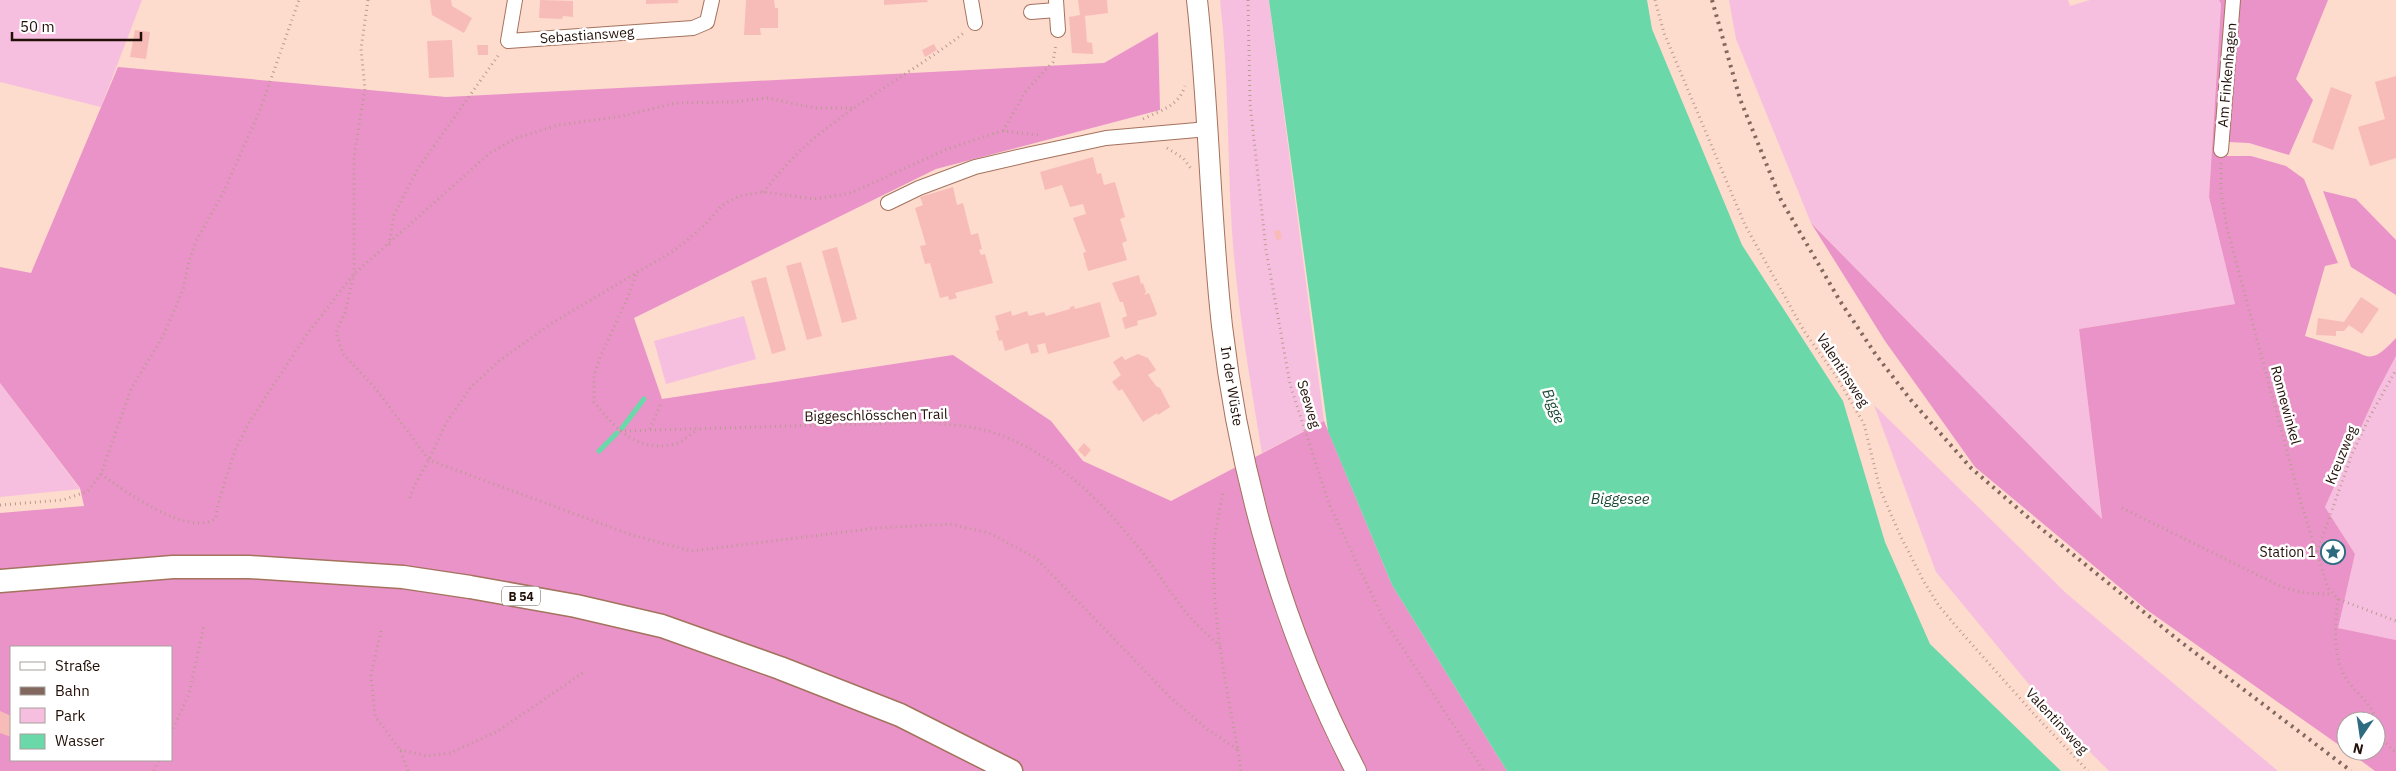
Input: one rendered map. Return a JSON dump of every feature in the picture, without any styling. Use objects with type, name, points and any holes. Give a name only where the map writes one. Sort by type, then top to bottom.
[{"type":"main road","name":"In der Wüste","points":[[1197,0],[1222,327],[1250,487],[1271,562],[1296,636],[1356,771]]},
{"type":"main road","name":"B 54","points":[[0,581],[173,567],[249,567],[403,577],[566,605],[662,626],[780,668],[900,714],[1012,771]]},
{"type":"street","points":[[508,41],[515,0]]},
{"type":"street","name":"Sebastiansweg","points":[[508,41],[693,28],[707,22],[712,0]]},
{"type":"street","points":[[971,0],[976,24]]},
{"type":"street","name":"Am Finkenhagen","points":[[2221,150],[2233,0]]},
{"type":"street","points":[[1031,12],[1056,5],[1058,30]]},
{"type":"street","points":[[888,203],[920,188],[975,167],[1071,145],[1141,134],[1208,129]]},
{"type":"path","points":[[0,505],[63,500],[88,491],[101,474],[131,389],[163,336],[183,290],[189,261],[196,241],[223,194],[260,110],[299,0]]},
{"type":"path","points":[[368,0],[361,49],[364,90],[354,157],[354,274],[345,313],[336,332],[343,354],[376,390],[429,460],[632,535],[692,552],[877,528],[950,524],[989,533],[1036,558],[1170,697],[1206,729],[1238,750]]},
{"type":"path","name":"Seeweg","points":[[1248,0],[1250,103],[1266,250],[1290,384],[1329,504],[1384,620],[1484,771]]},
{"type":"path","name":"Valentinsweg","points":[[1654,0],[1664,33],[1745,225],[1799,323],[1846,392],[1864,424],[1880,489],[1900,535],[1923,580],[1939,606],[1961,632],[2088,771]]},
{"type":"path","points":[[763,192],[802,149],[854,108],[938,54],[976,24]]},
{"type":"path","points":[[1003,131],[1026,91],[1053,62],[1058,30]]},
{"type":"path","points":[[388,245],[394,215],[417,170],[508,41]]},
{"type":"path","points":[[1187,82],[1181,98],[1173,104],[1141,119],[1141,134],[1183,158],[1193,172]]},
{"type":"path","points":[[101,474],[148,507],[186,521],[203,524],[211,522],[216,518],[218,504],[235,450],[250,421],[307,334],[354,274],[490,153],[516,138],[559,125],[623,116],[675,103],[733,102],[767,98],[815,108],[854,108]]},
{"type":"path","points":[[410,498],[414,486],[429,460],[446,423],[471,387],[499,361],[552,323],[676,250],[704,225],[721,206],[739,196],[763,192],[815,199],[850,193],[945,150],[1003,131],[1041,136]]},
{"type":"path","name":"Ronnewinkel","points":[[2221,150],[2221,192],[2226,228],[2301,503],[2328,588],[2338,599],[2396,621]]},
{"type":"path","points":[[636,274],[628,297],[600,355],[594,376],[594,402],[620,431],[649,446],[677,444],[699,429]]},
{"type":"path","name":"Kreuzweg","points":[[2316,552],[2352,454],[2369,418],[2396,370]]},
{"type":"path","points":[[650,429],[662,402]]},
{"type":"path","name":"Biggeschlösschen Trail","points":[[620,431],[928,422],[963,426],[995,433],[1031,449],[1064,471],[1090,493],[1138,547],[1184,610],[1222,648]]},
{"type":"path","points":[[1223,491],[1214,549],[1216,607],[1241,771]]},
{"type":"path","points":[[2122,508],[2282,587],[2318,595],[2332,594]]},
{"type":"path","points":[[2338,599],[2336,628],[2341,667],[2347,679],[2370,705],[2372,711]]},
{"type":"path","points":[[172,731],[189,694],[204,625]]},
{"type":"path","points":[[381,631],[371,675],[375,716],[400,750],[408,771]]},
{"type":"path","points":[[400,750],[427,756],[450,753],[498,731],[584,672]]},
{"type":"path","points":[[2386,743],[2396,753]]},
{"type":"green space","points":[[0,0],[142,0],[101,107],[0,82]]},
{"type":"green space","points":[[1220,0],[1269,0],[1324,421],[1262,453],[1244,342],[1234,259],[1225,58]]},
{"type":"green space","points":[[1729,0],[2068,0],[2070,6],[2090,0],[2219,0],[2221,4],[2209,197],[2235,304],[2079,329],[2102,520],[1811,223],[1736,39]]},
{"type":"green space","points":[[744,316],[756,359],[666,384],[654,341]]},
{"type":"green space","points":[[2396,356],[2396,640],[2337,628],[2355,554],[2325,507],[2377,392]]},
{"type":"green space","points":[[0,383],[80,489],[0,497]]},
{"type":"green space","points":[[1874,405],[2067,594],[2278,771],[2109,771],[2061,723],[1936,572]]},
{"type":"shaded area","points":[[2219,0],[2328,0],[2296,79],[2313,100],[2289,155],[2249,143],[2228,142],[2227,156],[2251,156],[2286,166],[2304,179],[2338,263],[2325,266],[2305,336],[2365,356],[2375,356],[2396,338],[2396,356],[2377,392],[2325,507],[2355,554],[2338,628],[2396,640],[2396,771],[2375,771],[2362,761],[2386,761],[2386,711],[2336,711],[2336,743],[2147,610],[1975,467],[1885,341],[1811,223],[2102,519],[2079,329],[2235,304],[2209,197],[2221,4]]},
{"type":"shaded area","points":[[1158,32],[1160,110],[936,169],[634,318],[662,399],[953,355],[1051,421],[1083,461],[1171,501],[1324,421],[1392,585],[1507,771],[0,771],[0,513],[84,506],[80,488],[0,383],[0,267],[31,273],[118,67],[446,97],[1104,63]]},
{"type":"shaded area","points":[[2323,191],[2356,199],[2396,240],[2396,295],[2351,267]]},
{"type":"water","name":"Biggesee","points":[[1269,0],[1647,0],[1652,29],[1742,245],[1843,401],[1885,542],[1930,644],[2061,771],[1507,771],[1392,585],[1328,431]]},
{"type":"building","points":[[430,0],[451,0],[452,6],[472,18],[464,33],[432,15]]},
{"type":"building","points":[[540,0],[573,1],[573,17],[563,16],[562,19],[539,18]]},
{"type":"building","points":[[646,0],[678,0],[678,3],[646,4]]},
{"type":"building","points":[[746,0],[774,0],[775,8],[778,8],[778,28],[760,28],[761,35],[744,35]]},
{"type":"building","points":[[884,0],[927,0],[928,2],[884,5]]},
{"type":"building","points":[[1078,0],[1107,0],[1108,13],[1085,16],[1087,42],[1092,43],[1093,54],[1072,53],[1069,17],[1080,15]]},
{"type":"building","points":[[135,30],[150,32],[146,59],[130,57]]},
{"type":"building","points":[[452,40],[454,77],[429,78],[427,41]]},
{"type":"building","points":[[934,44],[937,50],[925,57],[922,50]]},
{"type":"building","points":[[477,45],[488,45],[488,55],[478,55]]},
{"type":"building","points":[[2396,76],[2396,158],[2370,166],[2358,127],[2385,119],[2375,82]]},
{"type":"building","points":[[2331,87],[2352,95],[2333,150],[2312,142]]},
{"type":"building","points":[[1093,157],[1097,174],[1101,173],[1104,185],[1115,182],[1125,217],[1120,219],[1127,241],[1122,243],[1127,260],[1088,271],[1083,253],[1086,252],[1073,218],[1086,214],[1083,204],[1070,207],[1062,185],[1045,190],[1040,172]]},
{"type":"building","points":[[953,187],[957,205],[963,203],[971,235],[978,233],[982,249],[979,250],[981,255],[985,254],[993,283],[955,293],[957,298],[949,300],[948,296],[940,298],[930,263],[925,264],[920,246],[926,245],[915,208],[923,205],[920,197]]},
{"type":"building","points":[[1280,230],[1282,239],[1276,240],[1274,231]]},
{"type":"building","points":[[837,247],[857,319],[842,323],[822,251]]},
{"type":"building","points":[[801,262],[822,336],[807,340],[786,266]]},
{"type":"building","points":[[1139,275],[1141,284],[1143,283],[1146,292],[1144,295],[1149,293],[1157,314],[1137,321],[1138,325],[1125,329],[1122,318],[1127,316],[1123,302],[1120,302],[1112,283]]},
{"type":"building","points":[[766,277],[786,350],[772,354],[751,281]]},
{"type":"building","points":[[2361,297],[2379,309],[2362,334],[2349,325],[2344,331],[2336,331],[2336,336],[2316,335],[2318,318],[2344,322]]},
{"type":"building","points":[[1100,302],[1110,337],[1048,354],[1045,343],[1037,345],[1039,352],[1031,354],[1028,343],[1005,351],[1002,340],[999,341],[996,331],[999,330],[995,316],[1011,311],[1012,316],[1027,311],[1029,316],[1044,312],[1046,316],[1070,309],[1070,307],[1074,306],[1075,309]]},
{"type":"building","points":[[1138,354],[1148,358],[1156,370],[1148,375],[1156,386],[1160,388],[1170,407],[1143,422],[1122,389],[1119,391],[1112,382],[1121,375],[1113,362],[1122,356],[1125,360]]},
{"type":"building","points":[[1084,443],[1091,450],[1085,457],[1078,450]]},
{"type":"building","points":[[0,711],[10,716],[10,737],[0,733]]},
{"type":"waterway","points":[[622,428],[644,399]]},
{"type":"waterway","points":[[599,451],[617,433]]},
{"type":"railway","points":[[1712,0],[1740,99],[1781,200],[1840,301],[1876,355],[1910,399],[1971,468],[2038,526],[2177,639],[2351,771]]},
{"type":"place","name":"Station 1","points":[[2333,552]]},
{"type":"water label","name":"Bigge","points":[[1554,406]]}]
